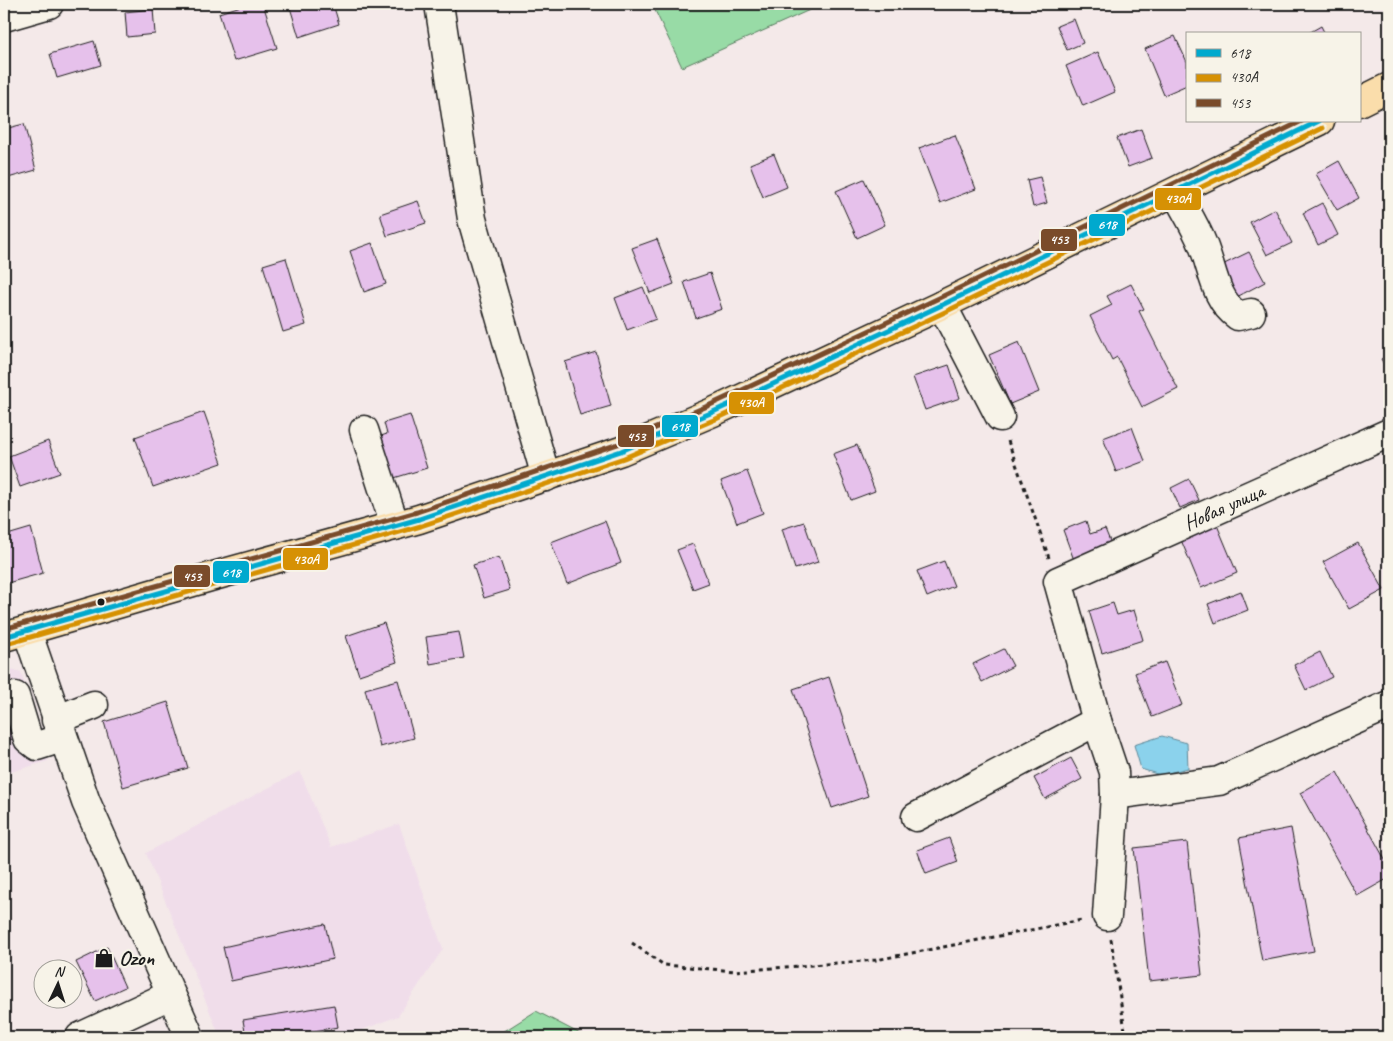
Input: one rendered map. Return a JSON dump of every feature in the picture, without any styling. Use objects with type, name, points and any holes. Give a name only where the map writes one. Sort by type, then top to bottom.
[{"type":"main road","points":[[1360,102],[1389,87]]},
{"type":"main road","points":[[15,634],[395,526],[621,451],[713,412],[942,305],[1176,193],[1318,122]]},
{"type":"street","points":[[4,16],[49,4]]},
{"type":"street","points":[[439,4],[472,219],[546,477]]},
{"type":"street","points":[[1176,193],[1203,245],[1214,282],[1228,309],[1238,316],[1251,313]]},
{"type":"street","points":[[942,305],[1000,417]]},
{"type":"street","points":[[364,430],[395,526]]},
{"type":"street","name":"Новая улица","points":[[1058,581],[1389,434]]},
{"type":"street","points":[[1058,581],[1096,721],[1114,772],[1115,795],[1107,916]]},
{"type":"street","points":[[15,634],[59,729],[86,802],[190,1037]]},
{"type":"street","points":[[4,699],[15,696],[28,739],[37,746],[94,705]]},
{"type":"street","points":[[1115,795],[1219,782],[1389,705]]},
{"type":"street","points":[[916,817],[1096,721]]},
{"type":"street","points":[[80,1037],[170,995]]},
{"type":"path","points":[[1000,417],[1058,581]]},
{"type":"path","points":[[632,943],[664,965],[735,971],[876,960],[1107,916],[1126,1037]]},
{"type":"shaded area","points":[[4,667],[21,672],[48,761],[4,774]]},
{"type":"shaded area","points":[[300,771],[331,847],[399,824],[443,949],[398,1016],[344,1037],[220,1037],[146,853]]},
{"type":"green space","points":[[652,4],[823,4],[682,67]]},
{"type":"green space","points":[[536,1011],[586,1037],[495,1037]]},
{"type":"water","points":[[1162,736],[1187,743],[1188,768],[1160,775],[1141,769],[1134,745]]},
{"type":"building","points":[[247,4],[263,4],[277,48],[234,61],[219,13]]},
{"type":"building","points":[[289,4],[333,4],[339,24],[299,37]]},
{"type":"building","points":[[153,9],[155,34],[127,37],[125,12]]},
{"type":"building","points":[[1074,19],[1083,43],[1067,50],[1057,26]]},
{"type":"building","points":[[1321,26],[1324,32],[1310,32]]},
{"type":"building","points":[[1175,36],[1186,60],[1186,85],[1164,95],[1145,49]]},
{"type":"building","points":[[94,41],[101,65],[57,78],[50,54]]},
{"type":"building","points":[[1098,52],[1115,92],[1083,106],[1066,66]]},
{"type":"building","points":[[24,124],[36,170],[8,178],[4,159],[4,129]]},
{"type":"building","points":[[1141,129],[1152,158],[1128,167],[1117,138]]},
{"type":"building","points":[[955,135],[976,189],[940,203],[919,148]]},
{"type":"building","points":[[774,154],[787,187],[763,197],[750,164]]},
{"type":"building","points":[[1339,161],[1359,198],[1337,210],[1316,174]]},
{"type":"building","points":[[1040,177],[1047,203],[1033,207],[1027,180]]},
{"type":"building","points":[[864,179],[885,225],[857,238],[836,191]]},
{"type":"building","points":[[418,201],[426,223],[387,236],[380,214]]},
{"type":"building","points":[[1322,203],[1338,235],[1318,245],[1303,213]]},
{"type":"building","points":[[1275,209],[1292,243],[1267,255],[1250,222]]},
{"type":"building","points":[[657,239],[674,284],[650,293],[632,248]]},
{"type":"building","points":[[372,243],[386,284],[364,292],[350,251]]},
{"type":"building","points":[[1249,252],[1265,282],[1233,299],[1216,268]]},
{"type":"building","points":[[286,258],[306,325],[283,332],[263,265]]},
{"type":"building","points":[[710,273],[722,309],[696,318],[684,282]]},
{"type":"building","points":[[1131,284],[1144,309],[1139,311],[1178,389],[1142,407],[1117,357],[1112,360],[1090,316],[1112,305],[1107,296]]},
{"type":"building","points":[[643,287],[656,319],[627,330],[615,298]]},
{"type":"building","points":[[1019,342],[1039,392],[1010,404],[989,355]]},
{"type":"building","points":[[596,352],[611,406],[580,415],[565,362]]},
{"type":"building","points":[[1389,354],[1389,373],[1381,359]]},
{"type":"building","points":[[949,365],[960,398],[925,410],[913,377]]},
{"type":"building","points":[[204,412],[222,463],[153,487],[135,437]]},
{"type":"building","points":[[410,415],[427,468],[394,478],[381,436],[387,434],[384,423]]},
{"type":"building","points":[[1132,427],[1145,461],[1116,472],[1103,438]]},
{"type":"building","points":[[48,441],[60,473],[20,487],[9,456]]},
{"type":"building","points":[[857,445],[875,491],[851,500],[833,454]]},
{"type":"building","points":[[747,471],[763,513],[737,523],[721,481]]},
{"type":"building","points":[[1189,479],[1199,500],[1180,508],[1171,488]]},
{"type":"building","points":[[605,521],[621,563],[567,584],[551,542]]},
{"type":"building","points":[[1086,521],[1090,534],[1105,529],[1112,546],[1074,560],[1063,530]]},
{"type":"building","points":[[804,522],[818,562],[795,569],[782,529]]},
{"type":"building","points":[[1217,525],[1237,573],[1201,588],[1181,540]]},
{"type":"building","points":[[31,528],[43,573],[4,584],[4,536]]},
{"type":"building","points":[[1358,543],[1384,590],[1349,609],[1323,562]]},
{"type":"building","points":[[693,544],[709,583],[693,589],[677,550]]},
{"type":"building","points":[[499,557],[510,590],[484,598],[473,565]]},
{"type":"building","points":[[944,561],[954,586],[927,597],[917,571]]},
{"type":"building","points":[[1241,591],[1248,610],[1215,623],[1208,604]]},
{"type":"building","points":[[1113,603],[1117,615],[1134,610],[1143,640],[1102,653],[1089,611]]},
{"type":"building","points":[[384,623],[397,662],[359,675],[346,636]]},
{"type":"building","points":[[459,632],[464,658],[430,664],[426,637]]},
{"type":"building","points":[[1004,649],[1013,666],[982,682],[973,664]]},
{"type":"building","points":[[1320,652],[1332,677],[1306,690],[1294,665]]},
{"type":"building","points":[[1165,662],[1182,705],[1152,717],[1135,673]]},
{"type":"building","points":[[829,677],[868,796],[832,808],[793,689]]},
{"type":"building","points":[[398,680],[414,738],[380,747],[365,689]]},
{"type":"building","points":[[168,702],[188,768],[123,787],[104,722]]},
{"type":"building","points":[[4,710],[13,739],[4,741]]},
{"type":"building","points":[[1071,758],[1082,779],[1045,799],[1034,778]]},
{"type":"building","points":[[1337,772],[1389,867],[1389,878],[1357,896],[1300,793]]},
{"type":"building","points":[[1291,828],[1314,951],[1262,961],[1239,838]]},
{"type":"building","points":[[949,838],[958,862],[926,874],[917,850]]},
{"type":"building","points":[[1187,842],[1202,975],[1149,981],[1134,848]]},
{"type":"building","points":[[325,924],[333,959],[231,981],[223,947]]},
{"type":"building","points":[[107,947],[125,987],[95,1001],[82,974],[82,959]]},
{"type":"building","points":[[334,1005],[338,1027],[277,1037],[246,1037],[243,1020]]},
{"type":"transit line","name":"453","points":[[4,629],[417,512],[618,444],[710,405],[939,298],[1300,122]]},
{"type":"transit line","name":"618","points":[[4,637],[419,519],[621,451],[713,412],[942,305],[1317,122]]},
{"type":"transit line","name":"430А","points":[[6,644],[421,526],[624,458],[716,419],[945,312],[1323,128]]},
{"type":"place","name":"Ozon","points":[[104,958]]}]
